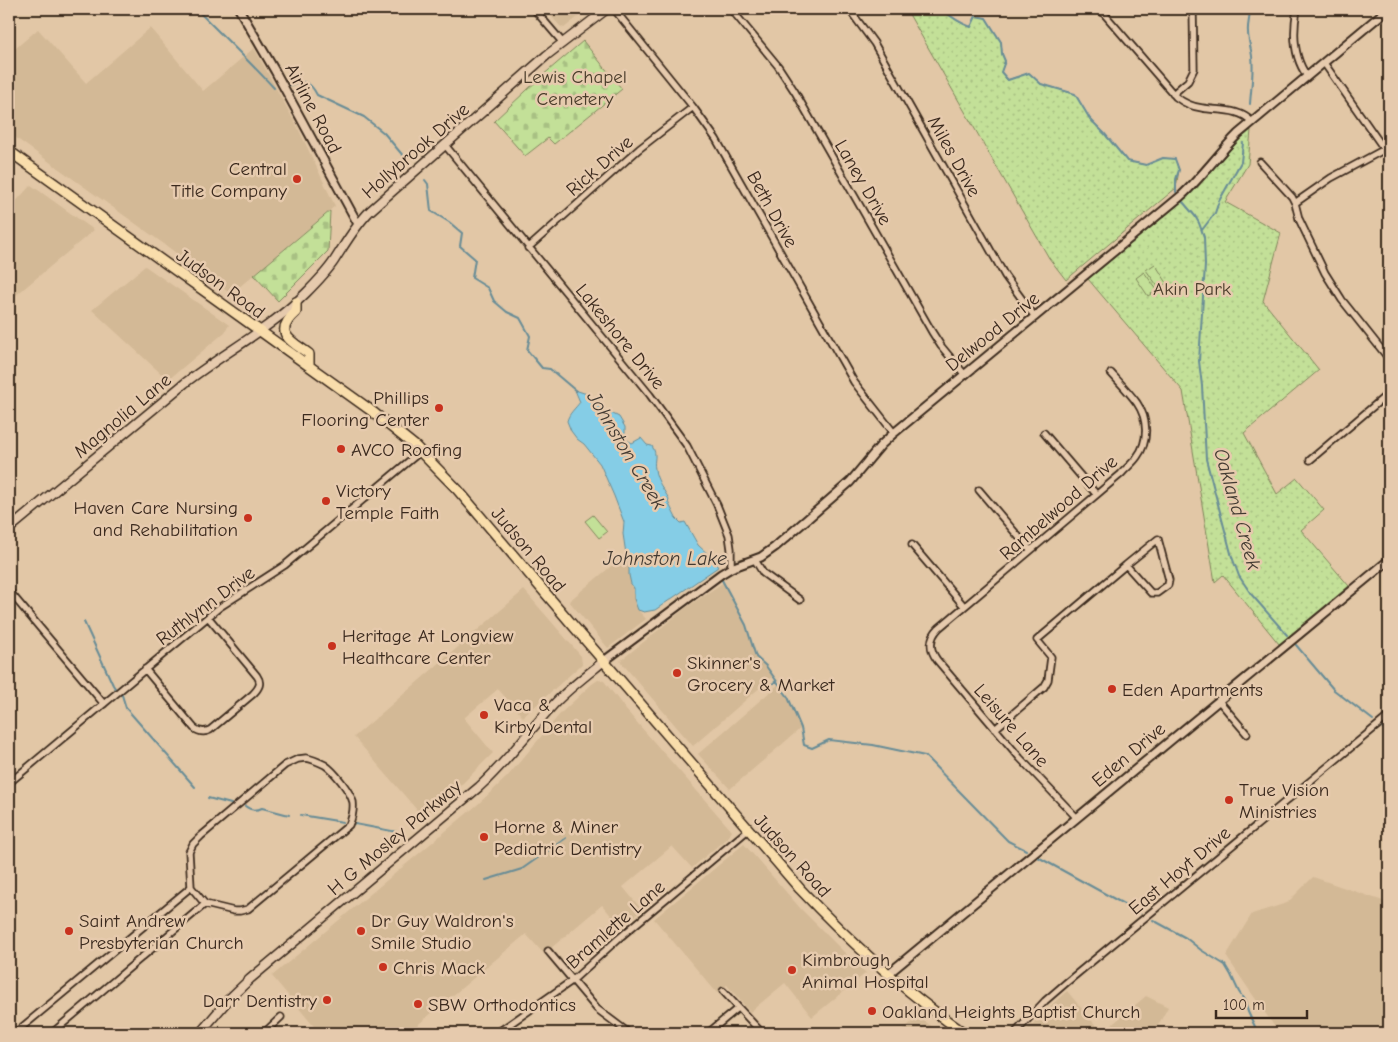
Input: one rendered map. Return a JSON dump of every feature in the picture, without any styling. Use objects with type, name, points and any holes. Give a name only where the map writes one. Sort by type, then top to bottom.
[{"type":"main road","name":"Hollybrook Drive","points":[[260,331],[296,302],[330,266],[358,224],[370,212],[563,43],[607,9]]},
{"type":"main road","name":"Judson Road","points":[[9,151],[381,418],[421,451],[457,489],[748,830],[828,919],[888,974],[964,1033]]},
{"type":"main road","points":[[296,302],[296,312],[285,324],[286,336],[309,354],[309,366]]},
{"type":"main road","name":"Magnolia Lane","points":[[9,529],[185,383],[260,331]]},
{"type":"main road","name":"H G Mosley Parkway","points":[[200,1033],[229,999],[250,979],[479,787],[511,755],[558,701],[604,661]]},
{"type":"street","name":"Airline Road","points":[[238,9],[279,78],[358,224]]},
{"type":"street","points":[[534,9],[563,43]]},
{"type":"street","name":"Beth Drive","points":[[614,9],[693,107],[720,145],[854,382],[894,432]]},
{"type":"street","name":"Laney Drive","points":[[732,9],[782,72],[795,92],[932,332],[941,346],[965,374]]},
{"type":"street","name":"Miles Drive","points":[[849,9],[874,43],[1005,276],[1036,316]]},
{"type":"street","points":[[1100,9],[1173,94],[1181,100],[1194,106],[1239,113],[1245,115],[1252,122]]},
{"type":"street","points":[[1173,94],[1188,81],[1194,69],[1192,9]]},
{"type":"street","points":[[1297,9],[1295,24],[1296,49],[1299,62],[1307,76]]},
{"type":"street","name":"Delwood Drive","points":[[604,661],[721,574],[731,568],[755,560],[775,547],[855,478],[881,445],[894,432],[1187,190],[1229,142],[1388,9]]},
{"type":"street","points":[[1324,62],[1389,156]]},
{"type":"street","name":"Rick Drive","points":[[528,248],[640,149],[693,107]]},
{"type":"street","name":"Lakeshore Drive","points":[[445,145],[650,394],[683,441],[697,465],[726,526],[730,540],[731,568]]},
{"type":"street","points":[[1295,204],[1331,178],[1385,149]]},
{"type":"street","points":[[1260,162],[1290,194],[1298,216],[1325,273],[1342,300],[1389,359]]},
{"type":"street","name":"Rambelwood Drive","points":[[931,647],[935,632],[1138,457],[1146,435],[1145,422],[1139,407],[1111,373]]},
{"type":"street","points":[[1310,460],[1389,393]]},
{"type":"street","points":[[1044,433],[1096,494]]},
{"type":"street","name":"Ruthlynn Drive","points":[[9,783],[208,617],[231,599],[284,565],[421,451]]},
{"type":"street","points":[[978,490],[1030,550]]},
{"type":"street","points":[[995,728],[1048,682],[1051,657],[1037,640],[1158,539],[1169,576],[1169,583],[1158,593],[1151,593],[1126,566]]},
{"type":"street","points":[[912,545],[964,606]]},
{"type":"street","points":[[755,560],[763,573],[800,600]]},
{"type":"street","name":"Eden Drive","points":[[888,974],[1389,560]]},
{"type":"street","points":[[9,591],[104,704]]},
{"type":"street","points":[[145,669],[196,730],[202,732],[210,730],[253,694],[259,686],[259,679],[208,617]]},
{"type":"street","name":"Leisure Lane","points":[[931,647],[936,660],[1025,763],[1077,818]]},
{"type":"street","points":[[1219,700],[1247,734]]},
{"type":"street","name":"East Hoyt Drive","points":[[1015,1033],[1045,1001],[1067,982],[1389,716]]},
{"type":"street","points":[[309,759],[324,765],[348,791],[352,802],[352,814],[347,827],[248,909],[234,912],[205,904],[191,887],[189,854],[193,844],[282,768],[294,760],[309,759]]},
{"type":"street","name":"Bramlette Lane","points":[[497,1033],[573,980],[625,933],[748,830]]},
{"type":"street","points":[[15,1033],[191,887]]},
{"type":"street","points":[[52,1033],[205,904]]},
{"type":"street","points":[[548,951],[599,1011],[629,1033]]},
{"type":"street","points":[[723,991],[762,1033]]},
{"type":"street","points":[[708,1033],[738,1008]]},
{"type":"street","points":[[264,1033],[281,1017]]},
{"type":"shaded area","points":[[545,9],[588,9],[564,28]]},
{"type":"shaded area","points":[[150,28],[203,91],[254,48],[299,130],[335,206],[231,294],[9,133],[9,54],[38,29],[86,83]]},
{"type":"shaded area","points":[[31,185],[94,230],[9,301],[9,209]]},
{"type":"shaded area","points":[[145,266],[229,325],[225,332],[168,380],[92,310]]},
{"type":"shaded area","points":[[626,554],[631,584],[634,588],[634,599],[638,610],[646,619],[608,648],[569,601]]},
{"type":"shaded area","points":[[724,582],[746,625],[756,657],[773,676],[693,746],[620,661],[687,607]]},
{"type":"shaded area","points":[[524,590],[581,656],[582,664],[523,717],[498,689],[464,718],[493,753],[463,783],[423,817],[354,737]]},
{"type":"shaded area","points":[[598,680],[604,681],[626,710],[732,831],[729,836],[692,868],[672,846],[623,887],[642,910],[621,927],[602,905],[544,954],[526,934],[408,1033],[327,1033],[321,1027],[317,1030],[272,976],[477,805],[507,777],[561,713]]},
{"type":"shaded area","points":[[779,684],[788,697],[801,728],[730,789],[698,754]]},
{"type":"shaded area","points":[[744,844],[801,909],[866,973],[812,1017],[785,983],[750,1012],[727,985],[717,993],[654,919]]},
{"type":"shaded area","points":[[1313,877],[1389,903],[1389,1033],[1279,1033],[1226,956],[1252,914],[1287,903]]},
{"type":"shaded area","points":[[1067,991],[1102,1033],[1024,1033],[1047,1009]]},
{"type":"shaded area","points":[[1146,996],[1168,1007],[1154,1033],[1102,1033]]},
{"type":"shaded area","points":[[919,1017],[941,1033],[899,1033]]},
{"type":"green space","points":[[906,9],[942,9],[963,24],[971,27],[976,16],[986,18],[1001,42],[1005,61],[1001,72],[1007,80],[1029,73],[1041,84],[1075,94],[1090,119],[1127,161],[1146,165],[1163,158],[1175,159],[1179,170],[1176,188],[1066,280],[1049,258]]},
{"type":"green space","name":"Lewis Chapel Cemetery","points":[[583,41],[622,89],[554,144],[548,138],[525,156],[494,121]]},
{"type":"green space","name":"Akin Park","points":[[1251,130],[1248,164],[1225,202],[1281,233],[1263,301],[1319,370],[1244,433],[1277,494],[1297,478],[1324,510],[1301,530],[1349,586],[1279,644],[1223,575],[1215,582],[1183,391],[1088,279],[1189,196],[1234,145]]},
{"type":"green space","points":[[330,211],[328,251],[278,301],[254,275]]},
{"type":"green space","points":[[1155,264],[1167,283],[1159,288],[1146,270]]},
{"type":"green space","points":[[1144,272],[1157,290],[1148,296],[1136,278]]},
{"type":"green space","points":[[593,515],[607,532],[599,538],[585,521]]},
{"type":"water","name":"Johnston Lake","points":[[575,390],[587,394],[597,406],[619,417],[625,427],[625,439],[632,443],[641,438],[647,445],[652,446],[655,452],[657,477],[669,499],[668,502],[676,518],[681,523],[685,522],[698,545],[711,557],[718,567],[655,610],[644,612],[638,610],[634,599],[634,588],[629,575],[629,564],[623,534],[624,522],[600,464],[584,444],[577,439],[567,421],[580,402]]},
{"type":"waterway","name":"Johnston Creek","points":[[196,9],[274,88]]},
{"type":"waterway","name":"Oakland Creek","points":[[942,9],[963,24],[971,27],[976,16],[986,18],[1001,42],[1005,61],[1001,72],[1008,80],[1029,73],[1041,84],[1075,94],[1090,119],[1127,161],[1146,165],[1163,158],[1175,159],[1179,170],[1176,179],[1176,192]]},
{"type":"waterway","points":[[1249,9],[1248,35],[1253,68],[1250,104]]},
{"type":"waterway","name":"Johnston Creek","points":[[290,85],[299,82],[309,84],[317,95],[364,117],[384,133],[410,164]]},
{"type":"waterway","points":[[1202,230],[1215,213],[1219,201],[1241,162],[1243,143]]},
{"type":"waterway","name":"Johnston Creek","points":[[425,180],[428,184],[431,211],[462,233],[460,246],[475,259],[472,278],[488,288],[494,301],[507,312],[520,318],[530,336],[527,350],[542,368],[550,369],[576,391]]},
{"type":"waterway","name":"Oakland Creek","points":[[1183,202],[1195,216],[1204,237],[1205,265],[1199,361],[1206,459],[1232,557],[1239,576],[1251,594],[1287,635]]},
{"type":"waterway","name":"Johnston Creek","points":[[722,580],[746,625],[756,657],[766,666],[788,697],[801,728],[804,745],[812,748],[829,740],[873,745],[925,756],[1008,841],[1026,850]]},
{"type":"waterway","points":[[84,622],[115,688]]},
{"type":"waterway","name":"Oakland Creek","points":[[1296,645],[1334,690],[1373,720]]},
{"type":"waterway","points":[[766,689],[776,681]]},
{"type":"waterway","points":[[122,695],[126,708],[195,787]]},
{"type":"waterway","name":"Oakland Creek","points":[[1383,728],[1389,732]]},
{"type":"waterway","points":[[208,798],[231,804]]},
{"type":"waterway","points":[[245,806],[253,810],[262,808],[289,815]]},
{"type":"waterway","points":[[301,815],[343,822]]},
{"type":"waterway","points":[[355,824],[402,833]]},
{"type":"waterway","points":[[486,880],[522,869],[566,838]]},
{"type":"waterway","name":"Johnston Creek","points":[[1038,857],[1140,913]]},
{"type":"waterway","name":"Johnston Creek","points":[[1153,920],[1186,938],[1225,965],[1245,1001],[1258,1033]]},
{"type":"place","name":"Central Title Company","points":[[297,179]]},
{"type":"place","name":"Phillips Flooring Center","points":[[439,408]]},
{"type":"place","name":"AVCO Roofing","points":[[341,449]]},
{"type":"place","name":"Victory Temple Faith","points":[[326,501]]},
{"type":"place","name":"Haven Care Nursing and Rehabilitation","points":[[248,518]]},
{"type":"place","name":"Heritage At Longview Healthcare Center","points":[[332,646]]},
{"type":"place","name":"Skinner's Grocery & Market","points":[[677,673]]},
{"type":"place","name":"Eden Apartments","points":[[1112,689]]},
{"type":"place","name":"Vaca & Kirby Dental","points":[[484,715]]},
{"type":"place","name":"True Vision Ministries","points":[[1229,800]]},
{"type":"place","name":"Horne & Miner Pediatric Dentistry","points":[[484,837]]},
{"type":"place","name":"Saint Andrew Presbyterian Church","points":[[69,931]]},
{"type":"place","name":"Dr Guy Waldron's Smile Studio","points":[[361,931]]},
{"type":"place","name":"Chris Mack","points":[[383,967]]},
{"type":"place","name":"Kimbrough Animal Hospital","points":[[792,970]]},
{"type":"place","name":"Darr Dentistry","points":[[327,1000]]},
{"type":"place","name":"SBW Orthodontics","points":[[418,1004]]},
{"type":"place","name":"Oakland Heights Baptist Church","points":[[872,1011]]}]
